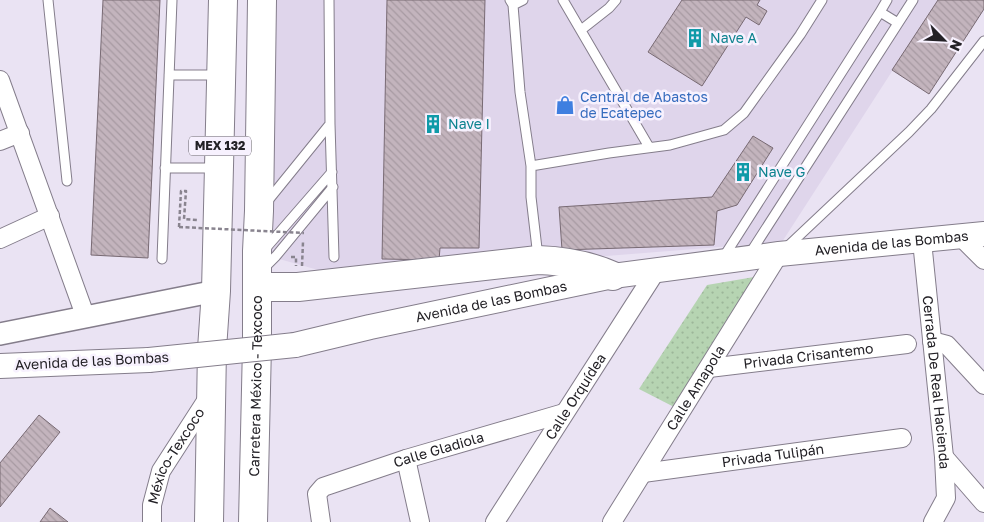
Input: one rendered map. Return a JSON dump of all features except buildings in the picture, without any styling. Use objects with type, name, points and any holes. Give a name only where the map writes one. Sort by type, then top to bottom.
[{"type":"highway","name":"MEX 132","points":[[209,522],[212,349],[216,291],[223,0]]},
{"type":"highway","name":"MEX 132","points":[[257,268],[262,0]]},
{"type":"highway","points":[[257,268],[298,288],[538,260],[572,263],[600,270],[613,276]]},
{"type":"highway","name":"Carretera México - Texcoco","points":[[253,522],[257,268]]},
{"type":"main road","name":"Avenida de las Bombas","points":[[0,366],[149,360],[295,345],[379,325],[613,276],[779,254],[972,236]]},
{"type":"street","points":[[0,80],[86,318]]},
{"type":"street","points":[[0,140],[20,133]]},
{"type":"street","points":[[0,239],[50,216]]},
{"type":"street","points":[[972,236],[984,260]]},
{"type":"street","name":"Cerrada De Real Hacienda","points":[[922,241],[944,457],[946,498],[933,522]]},
{"type":"street","name":"Calle Amapola","points":[[612,522],[779,254]]},
{"type":"street","name":"Calle Orquídea","points":[[495,522],[656,271]]},
{"type":"street","points":[[0,334],[216,291]]},
{"type":"street","points":[[932,341],[947,345],[984,385]]},
{"type":"street","name":"Privada Crisantemo","points":[[709,368],[907,344]]},
{"type":"street","name":"México-Texcoco","points":[[152,522],[152,505],[161,472],[212,392]]},
{"type":"street","name":"Calle Gladiola","points":[[321,522],[317,494],[324,487],[406,459],[564,414]]},
{"type":"street","name":"Privada Tulipán","points":[[643,473],[902,438]]},
{"type":"street","points":[[944,457],[984,503]]},
{"type":"street","points":[[406,459],[420,522]]},
{"type":"lane","points":[[48,0],[67,181]]},
{"type":"lane","points":[[162,259],[172,0]]},
{"type":"lane","points":[[329,0],[334,257]]},
{"type":"lane","points":[[523,0],[511,3],[520,92],[531,166],[531,197],[538,260]]},
{"type":"lane","points":[[563,0],[649,147]]},
{"type":"lane","points":[[581,30],[609,8],[616,0]]},
{"type":"lane","points":[[531,166],[677,143],[724,130],[744,113],[800,35],[822,0]]},
{"type":"lane","points":[[720,263],[887,0]]},
{"type":"lane","points":[[747,259],[913,0]]},
{"type":"lane","points":[[880,12],[898,24]]},
{"type":"lane","points":[[779,254],[932,109],[984,41]]},
{"type":"lane","points":[[169,75],[221,75]]},
{"type":"lane","points":[[259,211],[330,124]]},
{"type":"lane","points":[[165,168],[219,168]]},
{"type":"lane","points":[[257,268],[332,172]]},
{"type":"lane","points":[[257,268],[276,256],[332,187]]},
{"type":"path","points":[[184,219],[186,191],[181,191],[180,227],[304,232],[302,268],[296,268],[296,257]]},
{"type":"shaded area","name":"Central de Abastos de Ecatepec","points":[[263,0],[938,0],[782,242],[343,277],[258,253]]},
{"type":"green space","points":[[760,276],[678,409],[639,389],[707,285]]},
{"type":"place","name":"Nave A","points":[[695,38]]},
{"type":"place","name":"Central de Abastos de Ecatepec","points":[[565,105]]},
{"type":"place","name":"Nave I","points":[[433,124]]},
{"type":"place","name":"Nave G","points":[[743,172]]}]
